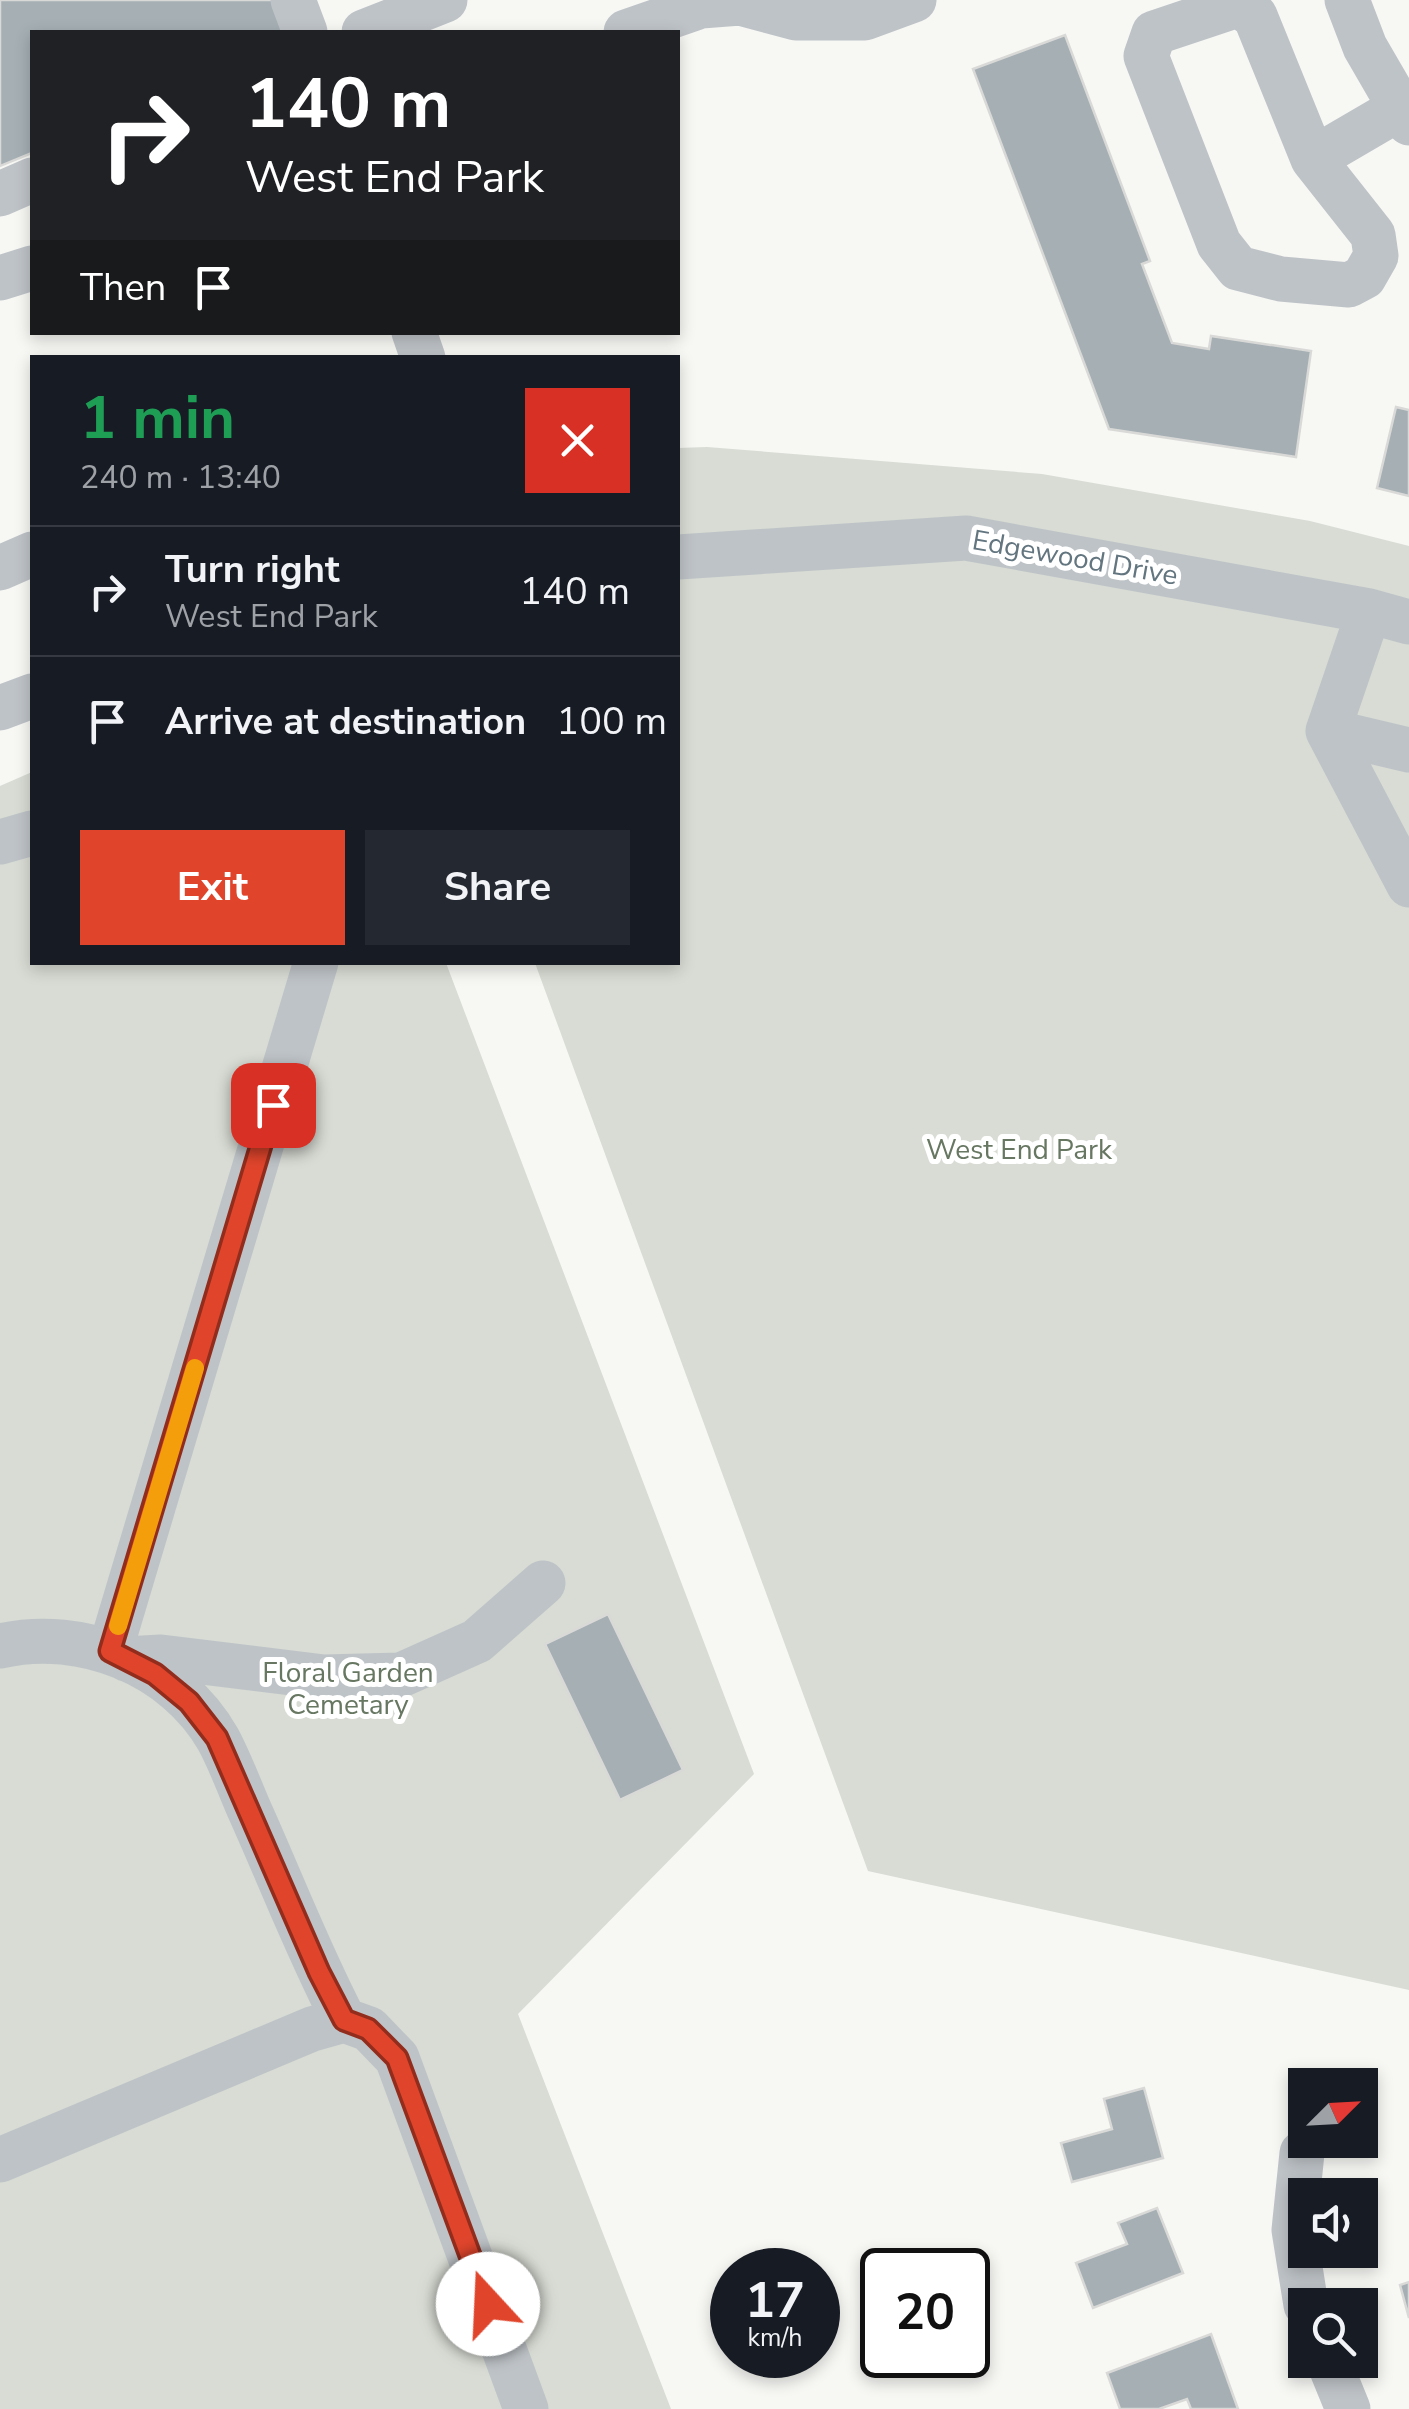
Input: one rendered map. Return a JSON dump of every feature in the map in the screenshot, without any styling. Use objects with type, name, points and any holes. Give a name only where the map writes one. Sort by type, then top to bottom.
[{"type":"street","points":[[293,0],[304,30]]},
{"type":"street","points":[[369,30],[445,0]]},
{"type":"street","points":[[632,30],[700,6],[740,3],[778,7],[796,18],[865,18],[914,0]]},
{"type":"street","points":[[1313,159],[1406,112],[1365,47],[1347,0]]},
{"type":"street","points":[[1238,5],[1255,16],[1313,159],[1373,235],[1376,256],[1364,277],[1349,284],[1280,279],[1238,268],[1218,244],[1146,56],[1154,33],[1238,5]]},
{"type":"street","points":[[0,194],[30,181]]},
{"type":"street","points":[[0,278],[30,269]]},
{"type":"street","name":"Edgewood Drive","points":[[680,556],[966,538],[1389,616]]},
{"type":"street","points":[[0,568],[30,555]]},
{"type":"street","points":[[1328,731],[1389,616]]},
{"type":"street","points":[[0,708],[30,697]]},
{"type":"street","points":[[1328,731],[1409,750]]},
{"type":"street","points":[[1328,731],[1409,885]]},
{"type":"street","points":[[0,842],[30,834]]},
{"type":"street","points":[[118,1655],[315,965]]},
{"type":"street","points":[[0,1646],[24,1640],[64,1641],[118,1655],[324,1677],[401,1675],[477,1641],[544,1583]]},
{"type":"street","points":[[118,1655],[155,1674],[189,1702],[217,1738],[319,1972],[344,2020]]},
{"type":"street","points":[[0,2160],[222,2066],[344,2020],[368,2029],[397,2058],[526,2409]]},
{"type":"street","points":[[1301,2158],[1294,2230],[1303,2288]]},
{"type":"street","points":[[1335,2378],[1348,2409]]},
{"type":"green space","name":"West End Park","points":[[680,448],[1042,474],[1310,521],[1409,546],[1409,1990],[868,1871],[536,965],[680,965]]},
{"type":"green space","name":"Floral Garden Cemetary","points":[[30,773],[30,965],[447,965],[754,1774],[518,2014],[671,2409],[0,2409],[0,786]]},
{"type":"building","points":[[0,0],[282,0],[294,30],[30,30],[30,154],[0,166]]},
{"type":"building","points":[[1065,35],[1150,261],[1142,264],[1172,343],[1209,349],[1211,336],[1311,351],[1296,457],[1109,429],[973,69]]},
{"type":"building","points":[[1396,407],[1409,410],[1409,496],[1377,488]]},
{"type":"building","points":[[608,1614],[683,1770],[620,1800],[545,1644]]},
{"type":"building","points":[[1144,2088],[1163,2158],[1072,2182],[1061,2143],[1112,2129],[1104,2099]]},
{"type":"building","points":[[1157,2208],[1183,2273],[1093,2308],[1076,2263],[1127,2244],[1118,2223]]},
{"type":"building","points":[[1409,2282],[1409,2318],[1400,2285]]},
{"type":"building","points":[[1211,2334],[1238,2409],[1191,2409],[1187,2399],[1159,2409],[1120,2409],[1107,2373]]},
{"type":"slow traffic","points":[[118,1626],[195,1368]]},
{"type":"route","points":[[273,1105],[110,1651],[155,1674],[189,1702],[217,1738],[319,1972],[344,2020],[368,2029],[397,2058],[488,2304]]}]
